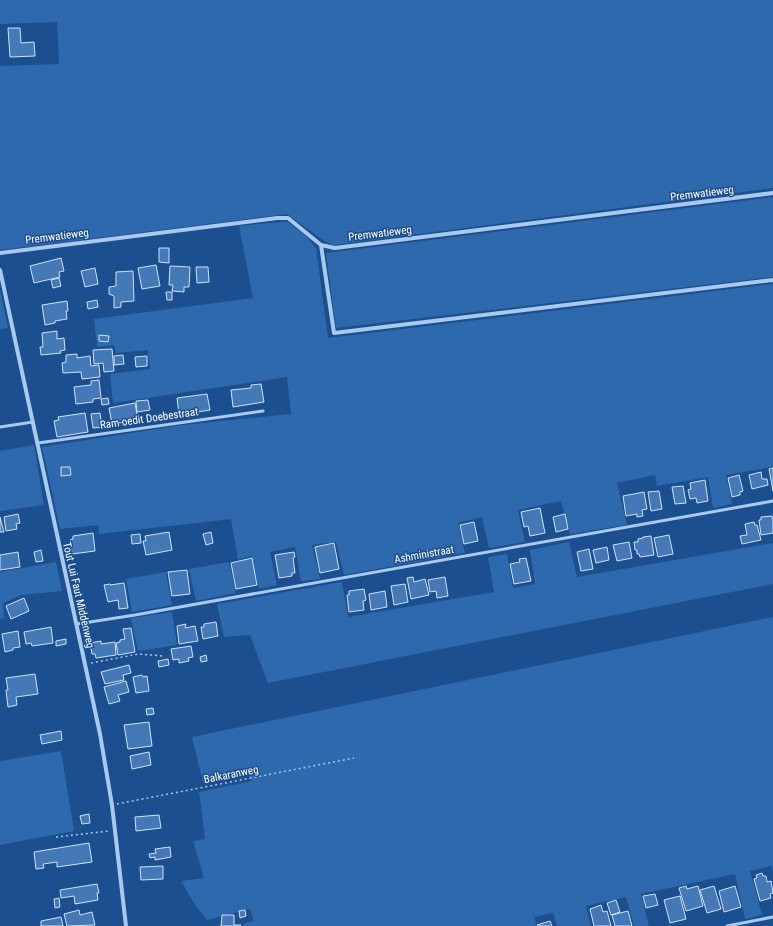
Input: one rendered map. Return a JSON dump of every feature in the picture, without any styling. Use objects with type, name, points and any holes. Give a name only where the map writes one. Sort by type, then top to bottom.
[{"type":"street","name":"Premwatieweg","points":[[0,253],[278,218],[288,218],[321,245],[335,248],[773,194]]},
{"type":"street","points":[[321,245],[334,333],[773,280]]},
{"type":"street","name":"Tout Lui Faut Middenweg","points":[[0,270],[100,734],[112,805],[126,926]]},
{"type":"lane","name":"Ram-oedit Doebestraat","points":[[38,443],[262,411]]},
{"type":"lane","points":[[0,427],[33,422]]},
{"type":"lane","name":"Ashministraat","points":[[77,624],[135,615],[773,501]]},
{"type":"lane","points":[[727,926],[773,916]]},
{"type":"path","points":[[86,664],[139,654],[163,656]]},
{"type":"path","name":"Balkaranweg","points":[[112,805],[354,758]]},
{"type":"path","points":[[56,837],[114,830]]},
{"type":"shaded area","points":[[0,0],[773,0],[773,188],[334,245],[326,242],[287,214],[0,250],[0,66],[59,64],[57,22],[0,24]]},
{"type":"shaded area","points":[[773,197],[773,277],[336,328],[326,253]]},
{"type":"shaded area","points":[[288,222],[306,236],[316,248],[328,338],[773,284],[773,467],[726,475],[732,504],[713,508],[708,477],[657,486],[655,475],[617,483],[627,525],[570,534],[561,501],[518,510],[525,542],[489,548],[482,517],[458,523],[465,553],[344,575],[336,542],[312,545],[320,579],[301,581],[295,547],[270,552],[277,585],[259,589],[252,556],[238,559],[231,519],[99,534],[98,525],[60,529],[42,447],[183,425],[291,414],[287,377],[113,403],[110,374],[150,369],[148,350],[116,353],[114,345],[97,347],[94,319],[253,298],[239,226]]},
{"type":"shaded area","points":[[0,290],[8,328],[0,329]]},
{"type":"shaded area","points":[[34,445],[44,505],[0,511],[0,451]]},
{"type":"shaded area","points":[[569,542],[577,577],[773,543],[773,584],[268,683],[250,635],[224,637],[217,604],[342,582],[348,617],[494,592],[488,557],[507,554],[513,588],[535,584],[530,550]]},
{"type":"shaded area","points":[[56,562],[62,591],[22,595],[3,603],[4,618],[0,619],[0,572]]},
{"type":"shaded area","points":[[229,562],[236,593],[196,601],[189,569]]},
{"type":"shaded area","points":[[166,572],[172,605],[132,612],[126,579]]},
{"type":"shaded area","points":[[172,612],[177,645],[138,651],[131,618]]},
{"type":"shaded area","points":[[773,617],[773,872],[771,866],[750,871],[762,915],[745,919],[735,874],[641,894],[649,926],[634,926],[626,897],[586,906],[591,926],[557,926],[553,913],[534,917],[537,926],[243,926],[245,923],[254,921],[250,909],[207,920],[195,905],[181,881],[204,878],[193,841],[205,839],[199,792],[252,781],[248,774],[203,783],[192,737]]},
{"type":"shaded area","points":[[61,751],[74,831],[0,845],[0,761]]},
{"type":"building","points":[[8,28],[20,28],[21,43],[34,42],[35,56],[10,57]]},
{"type":"building","points":[[159,248],[169,248],[169,263],[159,262]]},
{"type":"building","points":[[61,258],[64,271],[59,272],[60,277],[34,283],[30,266]]},
{"type":"building","points":[[156,265],[160,286],[142,289],[138,268]]},
{"type":"building","points":[[170,266],[190,267],[189,287],[184,287],[184,292],[172,291],[173,285],[169,285]]},
{"type":"building","points":[[196,267],[208,267],[209,282],[197,283]]},
{"type":"building","points":[[95,268],[98,284],[85,287],[81,271]]},
{"type":"building","points":[[133,271],[134,301],[121,302],[121,307],[114,308],[114,296],[109,294],[109,287],[116,286],[116,272]]},
{"type":"building","points":[[59,278],[61,286],[53,288],[51,280]]},
{"type":"building","points":[[166,292],[172,292],[172,300],[167,300]]},
{"type":"building","points":[[97,300],[98,307],[88,309],[87,302]]},
{"type":"building","points":[[67,301],[67,319],[55,321],[55,323],[45,325],[42,305]]},
{"type":"building","points":[[57,331],[57,339],[64,338],[65,350],[60,351],[61,353],[41,355],[40,347],[43,347],[42,333]]},
{"type":"building","points":[[99,335],[109,336],[108,342],[99,341]]},
{"type":"building","points":[[112,349],[114,371],[104,372],[103,363],[94,364],[93,350]]},
{"type":"building","points":[[77,354],[77,358],[90,356],[91,366],[99,365],[100,377],[82,379],[81,372],[63,373],[62,363],[66,362],[66,355]]},
{"type":"building","points":[[123,355],[124,364],[114,365],[114,356]]},
{"type":"building","points":[[147,356],[147,366],[136,367],[135,357]]},
{"type":"building","points":[[99,380],[101,398],[93,399],[93,402],[76,404],[74,387],[91,385],[91,381]]},
{"type":"building","points":[[261,384],[264,402],[233,407],[231,390],[251,388],[251,385]]},
{"type":"building","points":[[207,394],[210,410],[179,415],[177,398]]},
{"type":"building","points":[[108,398],[109,404],[102,405],[101,399]]},
{"type":"building","points":[[148,400],[150,410],[137,412],[136,401]]},
{"type":"building","points":[[135,403],[138,420],[112,424],[109,408]]},
{"type":"building","points":[[85,413],[88,432],[57,437],[54,421],[59,420],[58,417]]},
{"type":"building","points":[[100,413],[102,427],[93,428],[91,414]]},
{"type":"building","points":[[61,467],[70,467],[71,475],[61,476]]},
{"type":"building","points":[[773,468],[773,491],[769,469]]},
{"type":"building","points":[[761,472],[762,479],[767,479],[768,485],[752,489],[749,475]]},
{"type":"building","points":[[739,475],[743,491],[740,492],[740,495],[732,497],[728,478]]},
{"type":"building","points":[[705,480],[708,501],[697,503],[696,498],[690,499],[688,490],[691,489],[690,483]]},
{"type":"building","points":[[683,486],[686,503],[675,504],[672,487]]},
{"type":"building","points":[[659,491],[662,509],[651,511],[648,492]]},
{"type":"building","points":[[644,492],[647,509],[642,510],[643,516],[637,517],[637,514],[626,516],[623,496]]},
{"type":"building","points":[[540,508],[545,533],[530,536],[528,526],[524,527],[521,512]]},
{"type":"building","points":[[18,514],[20,523],[16,524],[17,529],[6,531],[4,517]]},
{"type":"building","points":[[565,514],[568,529],[556,532],[553,517]]},
{"type":"building","points":[[772,516],[773,533],[761,535],[759,520],[761,520],[761,517]]},
{"type":"building","points":[[0,517],[4,532],[0,532]]},
{"type":"building","points":[[474,522],[478,541],[464,544],[460,525]]},
{"type":"building","points":[[754,522],[755,525],[757,525],[761,540],[742,544],[740,536],[747,535],[745,524]]},
{"type":"building","points":[[169,532],[172,550],[146,555],[143,541],[146,541],[145,536]]},
{"type":"building","points":[[211,532],[213,543],[206,545],[203,534]]},
{"type":"building","points":[[93,533],[95,551],[72,554],[70,540],[73,539],[73,536]]},
{"type":"building","points":[[140,534],[141,543],[132,544],[131,535]]},
{"type":"building","points":[[669,535],[673,554],[658,557],[654,538]]},
{"type":"building","points":[[651,536],[654,555],[640,557],[639,554],[637,554],[637,550],[635,550],[634,542],[638,542],[638,539],[643,537]]},
{"type":"building","points":[[629,542],[632,558],[617,561],[613,545]]},
{"type":"building","points":[[334,543],[339,569],[320,573],[315,547]]},
{"type":"building","points":[[607,547],[609,560],[596,563],[593,550]]},
{"type":"building","points":[[589,549],[593,569],[581,571],[577,552]]},
{"type":"building","points":[[41,550],[43,561],[36,562],[34,552]]},
{"type":"building","points":[[18,552],[20,567],[0,570],[0,555]]},
{"type":"building","points":[[294,552],[295,557],[293,558],[295,573],[292,573],[292,576],[279,578],[275,555]]},
{"type":"building","points":[[252,558],[257,585],[236,589],[231,563]]},
{"type":"building","points":[[526,558],[531,581],[514,584],[510,564],[520,562],[519,559]]},
{"type":"building","points":[[187,570],[190,594],[172,596],[168,572]]},
{"type":"building","points":[[413,577],[414,582],[425,579],[429,595],[411,599],[407,578]]},
{"type":"building","points":[[445,577],[448,596],[437,598],[436,591],[430,592],[428,580]]},
{"type":"building","points":[[124,583],[128,608],[119,609],[118,600],[108,602],[104,585]]},
{"type":"building","points":[[405,584],[408,602],[394,605],[391,586]]},
{"type":"building","points":[[364,589],[366,600],[363,601],[364,610],[349,612],[347,595],[349,595],[349,591]]},
{"type":"building","points":[[385,591],[387,607],[371,610],[369,594]]},
{"type":"building","points":[[24,598],[29,611],[11,619],[6,606]]},
{"type":"building","points":[[216,622],[218,636],[203,639],[201,627],[204,627],[204,624]]},
{"type":"building","points":[[186,624],[185,628],[195,626],[198,641],[179,644],[177,626]]},
{"type":"building","points":[[51,627],[53,643],[32,646],[31,643],[26,644],[24,632]]},
{"type":"building","points":[[131,628],[135,652],[118,655],[116,643],[125,639],[123,629]]},
{"type":"building","points":[[18,631],[20,647],[13,648],[13,650],[5,652],[2,634]]},
{"type":"building","points":[[66,639],[66,644],[56,646],[56,641]]},
{"type":"building","points":[[101,641],[101,644],[115,642],[116,655],[96,658],[95,654],[92,654],[90,643]]},
{"type":"building","points":[[191,646],[193,657],[188,658],[189,661],[179,663],[179,659],[173,660],[171,649]]},
{"type":"building","points":[[206,655],[207,661],[201,662],[200,657]]},
{"type":"building","points":[[168,659],[169,665],[159,667],[158,661]]},
{"type":"building","points":[[129,665],[131,673],[123,675],[124,680],[105,684],[101,672]]},
{"type":"building","points":[[35,674],[38,694],[16,697],[17,705],[8,707],[6,678]]},
{"type":"building","points":[[142,675],[143,677],[147,676],[149,691],[136,693],[133,677]]},
{"type":"building","points":[[126,681],[129,692],[118,695],[120,701],[109,704],[104,687]]},
{"type":"building","points":[[153,708],[154,714],[147,715],[146,709]]},
{"type":"building","points":[[149,722],[152,746],[128,749],[124,725]]},
{"type":"building","points":[[61,731],[62,740],[42,744],[40,735]]},
{"type":"building","points":[[149,752],[151,765],[132,769],[130,756]]},
{"type":"building","points":[[89,814],[90,823],[82,824],[80,816]]},
{"type":"building","points":[[159,815],[161,828],[136,831],[135,817]]},
{"type":"building","points":[[89,843],[92,862],[57,867],[57,862],[43,864],[44,868],[36,869],[34,852]]},
{"type":"building","points":[[170,847],[171,857],[155,860],[155,857],[150,858],[149,854],[156,853],[155,849]]},
{"type":"building","points":[[163,866],[163,879],[141,880],[140,867]]},
{"type":"building","points":[[762,873],[763,876],[766,876],[767,882],[771,881],[773,893],[770,894],[771,898],[760,901],[754,879],[757,878],[756,875]]},
{"type":"building","points":[[97,884],[99,893],[97,893],[98,900],[75,904],[74,896],[61,898],[60,890]]},
{"type":"building","points":[[686,886],[687,889],[698,886],[703,906],[686,911],[679,888]]},
{"type":"building","points":[[714,886],[721,909],[707,913],[700,890]]},
{"type":"building","points":[[735,886],[741,907],[724,912],[719,891]]},
{"type":"building","points":[[655,894],[658,905],[646,908],[643,896]]},
{"type":"building","points":[[680,896],[686,919],[670,923],[664,900]]},
{"type":"building","points":[[59,898],[60,907],[55,908],[54,899]]},
{"type":"building","points":[[616,900],[620,912],[611,915],[607,903]]},
{"type":"building","points":[[601,905],[603,912],[607,911],[611,926],[594,926],[590,909]]},
{"type":"building","points":[[79,910],[80,915],[92,912],[95,925],[67,926],[64,914]]},
{"type":"building","points":[[245,910],[246,916],[240,918],[239,911]]},
{"type":"building","points":[[628,911],[632,926],[615,926],[612,915]]},
{"type":"building","points":[[222,915],[234,915],[234,925],[241,925],[221,926]]},
{"type":"building","points":[[61,917],[63,926],[41,926],[41,921]]},
{"type":"building","points":[[550,921],[552,926],[537,925]]}]
